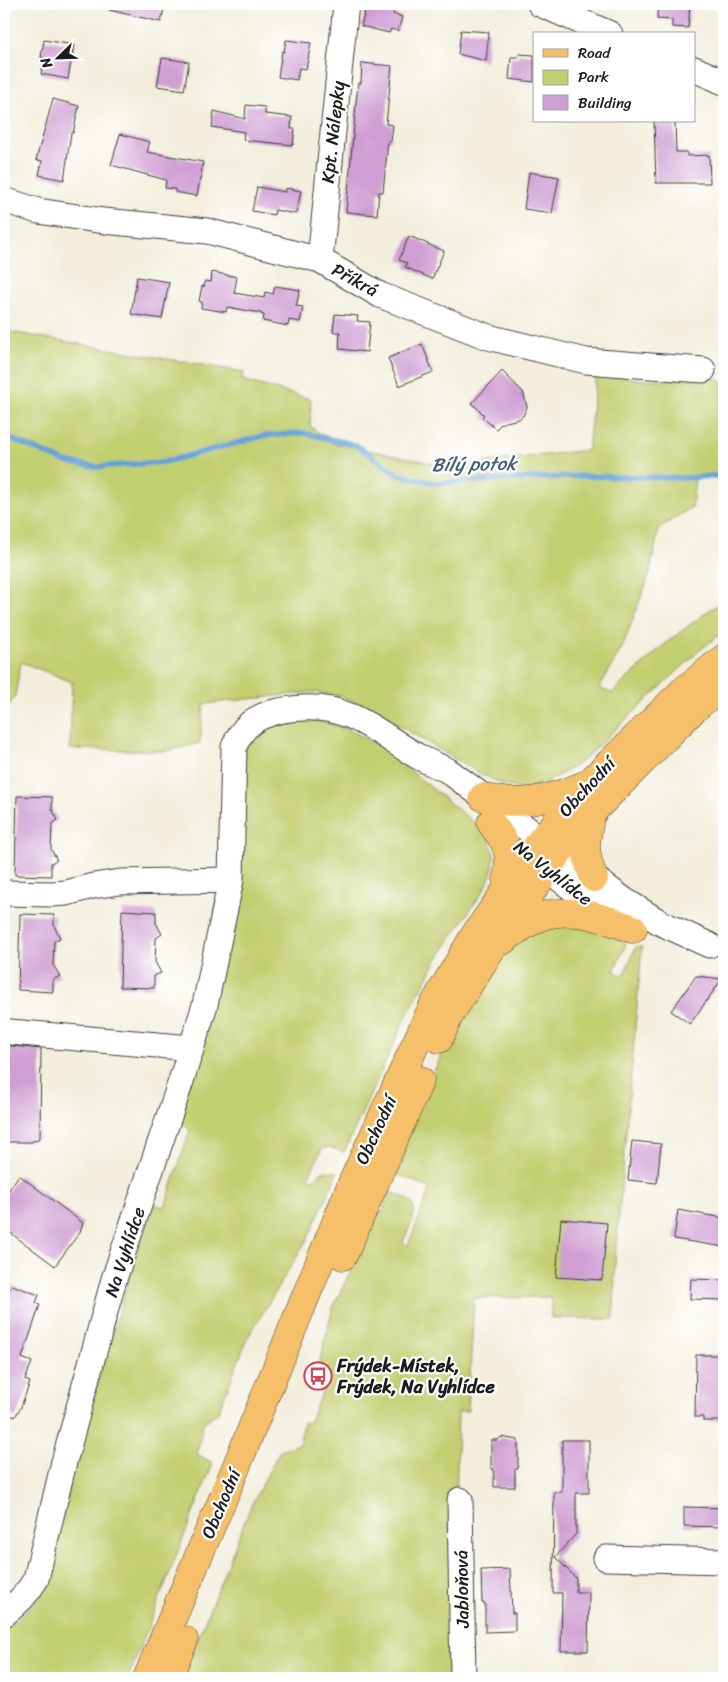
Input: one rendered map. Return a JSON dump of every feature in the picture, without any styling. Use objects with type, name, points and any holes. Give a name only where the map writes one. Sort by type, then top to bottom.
[{"type":"main road","name":"Obchodní","points":[[168,1678],[246,1484],[369,1194],[449,1016],[492,948],[544,854],[587,785],[682,692],[724,658]]},
{"type":"main road","name":"Obchodní","points":[[147,1678],[232,1477],[356,1174],[434,1006],[474,936],[506,890],[592,812],[693,710],[724,684]]},
{"type":"main road","points":[[482,797],[506,802],[529,802],[560,795],[587,785]]},
{"type":"main road","points":[[592,812],[585,850],[594,878]]},
{"type":"main road","points":[[491,823],[504,840],[510,857],[506,890]]},
{"type":"main road","points":[[492,948],[526,925],[545,916],[563,912],[595,915],[633,929]]},
{"type":"street","name":"Kpt. Nálepky","points":[[320,260],[346,4]]},
{"type":"street","points":[[540,4],[605,32]]},
{"type":"street","points":[[696,70],[724,82]]},
{"type":"street","name":"Příkrá","points":[[4,200],[38,211],[104,221],[207,231],[320,260],[380,295],[488,337],[586,361],[703,370]]},
{"type":"street","name":"Na Vyhlídce","points":[[4,1614],[18,1604],[36,1579],[64,1462],[114,1279],[205,1005],[231,880],[234,747],[246,725],[256,719],[281,710],[333,709],[355,718],[376,729],[420,758],[447,770],[482,797],[544,854],[593,905],[633,929],[662,940],[688,946],[717,946]]},
{"type":"street","name":"Na Vyhlídce","points":[[420,758],[442,783],[491,823],[544,854],[594,878],[624,900],[661,923],[717,946]]},
{"type":"street","points":[[4,893],[66,893],[120,882],[231,880]]},
{"type":"street","points":[[10,1032],[192,1048]]},
{"type":"street","name":"Jabloňová","points":[[460,1500],[463,1678]]},
{"type":"street","points":[[606,1558],[724,1561]]},
{"type":"green space","points":[[4,331],[244,372],[242,380],[311,399],[310,426],[332,443],[448,466],[588,450],[596,373],[644,380],[717,378],[724,384],[724,477],[695,479],[692,507],[659,528],[650,573],[622,648],[599,688],[612,693],[666,643],[724,599],[724,631],[700,650],[581,762],[549,781],[523,790],[502,784],[479,773],[368,707],[340,696],[312,692],[204,704],[200,743],[168,751],[70,749],[72,682],[21,662],[15,696],[6,710],[4,708]]},
{"type":"green space","points":[[319,721],[344,727],[380,746],[488,834],[494,854],[493,868],[487,885],[438,958],[407,1015],[344,1152],[329,1147],[322,1149],[308,1178],[315,1179],[322,1171],[338,1172],[308,1238],[248,1337],[218,1412],[203,1423],[197,1454],[213,1463],[128,1678],[4,1678],[4,1629],[13,1624],[34,1602],[94,1393],[150,1209],[155,1205],[165,1207],[190,1130],[181,1123],[180,1117],[243,752],[250,742],[276,726],[297,722]]},
{"type":"green space","points":[[568,918],[626,939],[625,947],[614,971],[623,976],[636,947],[642,947],[615,1260],[614,1319],[551,1318],[551,1297],[474,1298],[468,1411],[458,1412],[453,1678],[182,1678],[251,1506],[279,1452],[300,1443],[303,1422],[309,1423],[330,1373],[318,1368],[333,1307],[379,1213],[382,1213],[390,1192],[409,1200],[414,1209],[412,1221],[403,1242],[408,1246],[430,1188],[397,1174],[405,1154],[403,1153],[418,1104],[463,1012],[490,968],[517,939]]},
{"type":"building","points":[[109,4],[165,4],[161,22],[109,10]]},
{"type":"building","points":[[367,4],[396,4],[393,14],[402,17],[398,31],[391,29],[389,33],[361,26]]},
{"type":"building","points":[[658,4],[690,4],[688,28],[672,27],[672,20],[657,19]]},
{"type":"building","points":[[461,30],[489,32],[486,61],[458,54]]},
{"type":"building","points":[[44,40],[74,45],[68,79],[41,74],[44,58],[41,57]]},
{"type":"building","points":[[286,40],[311,43],[306,69],[299,68],[297,80],[278,77],[282,51],[284,52]]},
{"type":"building","points":[[519,54],[533,55],[533,82],[509,79],[511,57],[518,57]]},
{"type":"building","points":[[162,58],[189,62],[184,90],[157,86]]},
{"type":"building","points":[[362,63],[392,66],[386,124],[393,125],[391,141],[388,141],[383,192],[379,192],[377,215],[346,212],[358,83],[361,83]]},
{"type":"building","points":[[53,99],[79,106],[73,133],[71,133],[64,180],[39,175],[42,161],[36,160]]},
{"type":"building","points":[[246,105],[265,107],[265,114],[292,117],[291,129],[295,129],[293,145],[243,140],[244,132],[212,127],[214,111],[245,119]]},
{"type":"building","points":[[654,122],[675,122],[676,152],[687,152],[687,156],[709,155],[710,183],[656,183]]},
{"type":"building","points":[[120,134],[150,142],[147,152],[203,162],[197,196],[165,188],[166,180],[111,165]]},
{"type":"building","points":[[529,172],[559,177],[552,213],[524,209]]},
{"type":"building","points":[[257,187],[285,192],[285,188],[301,191],[296,214],[275,210],[274,215],[252,211]]},
{"type":"building","points":[[409,236],[444,251],[432,279],[405,267],[407,263],[399,260]]},
{"type":"building","points":[[212,272],[237,277],[234,293],[264,298],[265,292],[273,294],[275,286],[300,290],[296,306],[303,307],[300,322],[289,320],[288,326],[263,321],[264,315],[261,313],[227,307],[226,312],[201,308],[202,302],[199,301],[202,286],[204,287],[205,281],[211,282]]},
{"type":"building","points":[[137,277],[169,282],[162,319],[131,314]]},
{"type":"building","points":[[335,314],[358,316],[357,321],[370,322],[367,352],[339,349],[340,332],[333,332]]},
{"type":"building","points":[[422,344],[433,372],[399,386],[388,358]]},
{"type":"building","points":[[502,371],[523,392],[527,407],[523,416],[519,419],[502,423],[496,429],[482,417],[484,415],[472,403]]},
{"type":"building","points":[[17,796],[52,797],[52,809],[58,820],[52,824],[51,849],[57,860],[51,863],[51,876],[15,875]]},
{"type":"building","points":[[122,910],[156,912],[156,923],[162,934],[156,938],[155,962],[161,973],[154,976],[154,988],[120,987]]},
{"type":"building","points":[[20,914],[54,915],[54,926],[60,938],[54,941],[53,965],[60,976],[53,980],[53,992],[18,990]]},
{"type":"building","points":[[696,976],[722,979],[690,1024],[671,1011]]},
{"type":"building","points":[[4,1045],[41,1049],[40,1138],[31,1142],[4,1142]]},
{"type":"building","points":[[632,1141],[661,1144],[657,1183],[628,1180]]},
{"type":"building","points":[[19,1175],[83,1223],[80,1232],[55,1266],[4,1228],[4,1197]]},
{"type":"building","points":[[678,1210],[724,1218],[724,1247],[674,1239]]},
{"type":"building","points":[[561,1219],[607,1223],[602,1280],[556,1277]]},
{"type":"building","points":[[691,1279],[724,1280],[724,1300],[690,1299]]},
{"type":"building","points":[[12,1285],[39,1295],[36,1303],[40,1305],[22,1358],[32,1362],[25,1380],[30,1382],[21,1407],[15,1417],[4,1412],[4,1297],[7,1288],[10,1289]]},
{"type":"building","points":[[696,1355],[724,1355],[724,1421],[703,1421],[703,1417],[695,1417]]},
{"type":"building","points":[[501,1437],[518,1440],[518,1469],[515,1469],[515,1487],[494,1487],[494,1469],[491,1469],[491,1440],[498,1440]]},
{"type":"building","points":[[562,1440],[589,1440],[589,1493],[576,1493],[576,1534],[555,1557],[576,1578],[576,1592],[589,1592],[588,1651],[561,1651],[562,1593],[553,1593],[554,1492],[562,1492]]},
{"type":"building","points":[[684,1507],[724,1508],[724,1527],[684,1526]]},
{"type":"building","points":[[510,1569],[512,1613],[515,1613],[515,1631],[485,1632],[485,1603],[482,1603],[481,1570]]},
{"type":"waterway","name":"Bílý potok","points":[[4,436],[66,462],[96,467],[164,462],[263,436],[304,433],[356,445],[399,475],[435,483],[583,476],[686,478],[724,475]]},
{"type":"place","name":"Frýdek-Místek, Frýdek, Na Vyhlídce","points":[[318,1376]]}]
